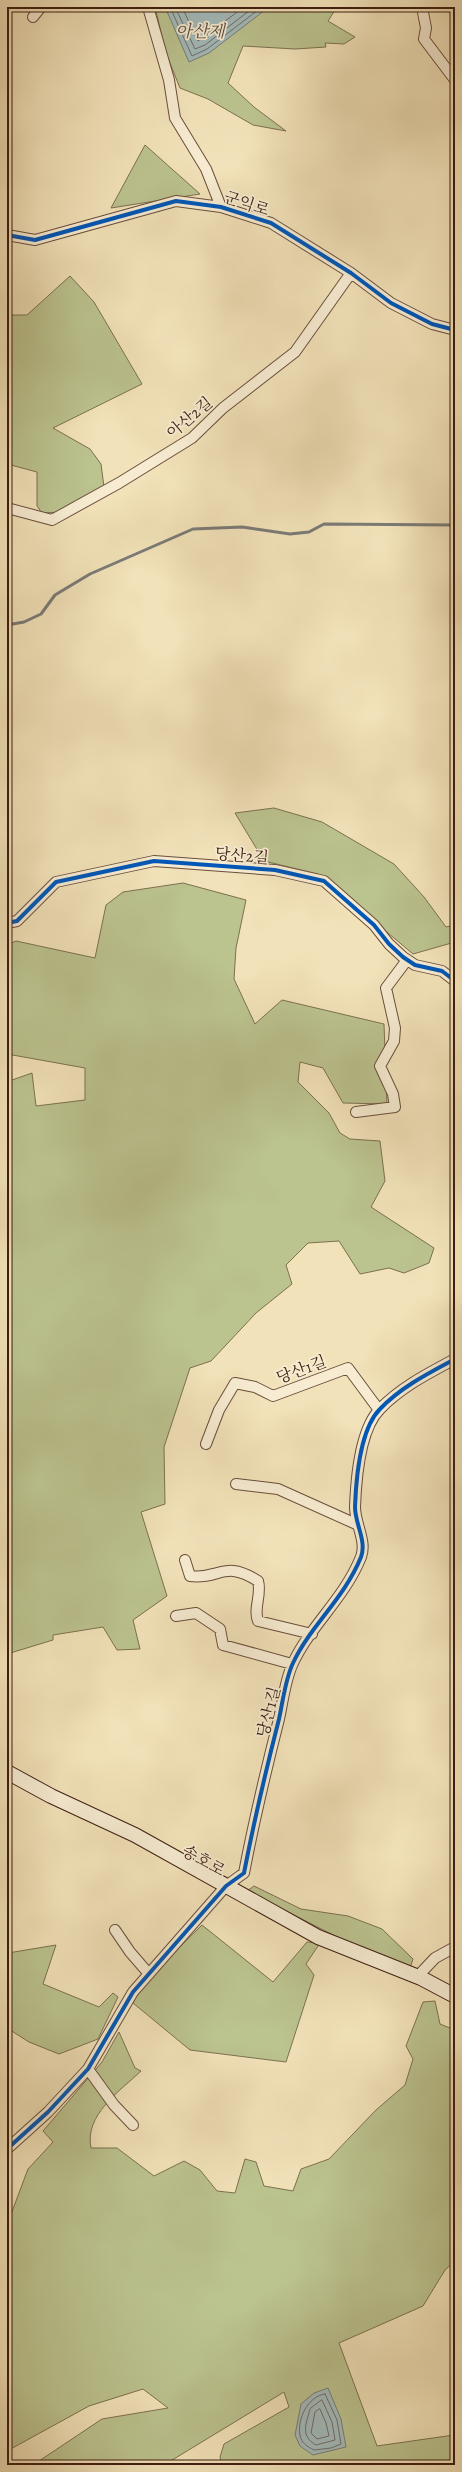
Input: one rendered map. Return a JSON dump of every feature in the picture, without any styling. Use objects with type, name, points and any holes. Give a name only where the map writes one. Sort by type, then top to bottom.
[{"type":"main road","name":"송호로","points":[[7,1772],[51,1796],[136,1836],[330,1942],[417,1977],[455,1996]]},
{"type":"street","points":[[33,17],[41,7]]},
{"type":"street","points":[[148,7],[169,80],[175,118],[206,169],[221,207]]},
{"type":"street","points":[[424,7],[426,28],[424,39],[455,80]]},
{"type":"street","points":[[451,7],[455,8]]},
{"type":"street","name":"군익로","points":[[7,235],[35,240],[176,201],[221,207],[271,223],[351,273],[391,303],[432,324],[455,330]]},
{"type":"street","name":"아산2길","points":[[7,508],[52,520],[119,483],[192,438],[223,408],[295,352],[351,273]]},
{"type":"street","name":"당산2길","points":[[7,923],[17,921],[56,882],[154,860],[275,870],[324,881],[374,925],[389,944],[407,960],[415,965],[442,971],[455,981]]},
{"type":"street","points":[[356,1112],[396,1107],[393,1094],[380,1066],[394,1041],[395,1028],[386,988],[407,960]]},
{"type":"street","name":"당산1길","points":[[7,2149],[48,2112],[88,2069],[133,1992],[226,1886],[244,1873],[258,1803],[292,1664],[351,1581],[362,1554],[362,1536],[356,1524],[355,1507],[361,1456],[367,1432],[379,1410],[402,1389],[455,1359]]},
{"type":"street","name":"당산1길","points":[[206,1444],[219,1410],[235,1383],[255,1387],[272,1396],[348,1368],[379,1410]]},
{"type":"street","points":[[236,1484],[278,1489],[356,1524]]},
{"type":"street","points":[[185,1560],[190,1576],[228,1570],[244,1572],[258,1581],[260,1589],[256,1615],[258,1621],[312,1634]]},
{"type":"street","points":[[176,1616],[196,1613],[220,1629],[223,1645],[292,1664]]},
{"type":"street","points":[[115,1930],[130,1952],[149,1974]]},
{"type":"street","points":[[417,1977],[435,1958],[455,1947]]},
{"type":"street","points":[[88,2069],[114,2105],[133,2125]]},
{"type":"green space","points":[[155,7],[337,7],[328,21],[355,37],[344,44],[325,43],[326,47],[295,49],[243,46],[228,83],[254,107],[286,131],[253,125],[208,99],[180,88],[166,53]]},
{"type":"green space","points":[[145,145],[200,194],[111,208]]},
{"type":"green space","points":[[70,276],[94,302],[142,384],[53,428],[90,449],[101,464],[104,487],[62,512],[42,513],[37,506],[37,472],[7,464],[7,307],[12,315],[27,315]]},
{"type":"green space","points":[[274,808],[322,822],[394,864],[424,897],[446,927],[455,925],[455,942],[413,954],[318,874],[264,861],[235,813]]},
{"type":"green space","points":[[183,883],[246,900],[236,948],[234,979],[255,1024],[282,1000],[384,1024],[387,1104],[343,1103],[323,1068],[300,1062],[298,1082],[329,1113],[340,1133],[350,1139],[380,1141],[385,1181],[371,1207],[434,1248],[429,1263],[404,1273],[389,1268],[360,1274],[339,1241],[308,1243],[286,1265],[292,1284],[256,1313],[211,1361],[190,1368],[164,1447],[165,1504],[141,1512],[167,1596],[133,1620],[140,1649],[117,1650],[103,1627],[53,1635],[53,1640],[7,1654],[7,1085],[12,1080],[32,1073],[36,1106],[85,1100],[85,1068],[7,1054],[7,945],[16,941],[95,958],[106,905],[123,892]]},
{"type":"green space","points":[[254,1886],[301,1909],[348,1916],[382,1929],[413,1959],[410,1968],[339,1938],[247,1891]]},
{"type":"green space","points":[[202,1925],[273,1982],[307,1942],[320,1943],[306,1964],[314,1975],[286,2062],[190,2050],[133,2003],[141,1985]]},
{"type":"green space","points":[[7,1938],[8,1953],[56,1945],[43,1984],[99,2007],[113,1993],[118,1997],[98,2039],[59,2054],[29,2042],[7,2028]]},
{"type":"green space","points":[[435,2001],[440,2024],[455,2030],[455,2261],[445,2270],[423,2306],[339,2343],[377,2446],[454,2435],[453,2456],[455,2456],[455,2465],[222,2465],[220,2457],[224,2444],[289,2407],[284,2392],[164,2465],[33,2465],[102,2419],[168,2408],[143,2389],[89,2406],[7,2451],[7,2225],[28,2169],[53,2142],[43,2131],[102,2062],[119,2032],[135,2068],[141,2071],[114,2095],[98,2114],[90,2136],[91,2148],[117,2148],[154,2176],[184,2161],[200,2170],[217,2191],[235,2193],[245,2159],[256,2162],[264,2186],[293,2191],[301,2169],[329,2159],[376,2110],[405,2085],[413,2059],[406,2046],[423,2002]]},
{"type":"water","name":"아산제","points":[[165,7],[269,7],[209,53],[189,62]]},
{"type":"water","points":[[328,2388],[341,2419],[346,2447],[313,2455],[300,2446],[295,2435],[301,2404],[314,2393]]},
{"type":"waterway","points":[[7,625],[24,622],[41,614],[55,595],[90,574],[193,529],[242,527],[290,534],[309,532],[324,524],[455,525]]},
{"type":"cycle path","points":[[7,235],[35,240],[176,201],[221,207],[271,223],[351,273],[391,303],[432,324],[455,330]]},
{"type":"cycle path","points":[[7,923],[17,921],[56,882],[154,861],[275,870],[324,881],[374,925],[389,944],[403,957],[415,965],[442,971],[455,981]]},
{"type":"cycle path","points":[[7,2149],[48,2112],[88,2069],[133,1992],[226,1886],[244,1873],[260,1796],[290,1670],[308,1637],[346,1586],[361,1557],[363,1545],[355,1507],[360,1455],[368,1429],[373,1418],[388,1401],[416,1381],[455,1359]]}]
